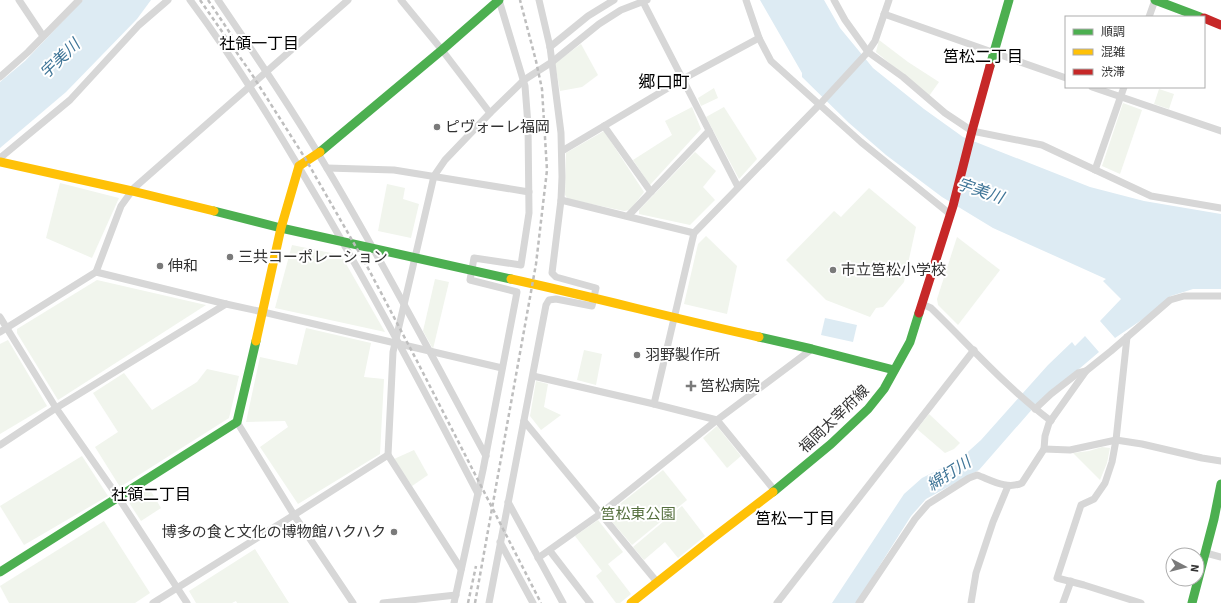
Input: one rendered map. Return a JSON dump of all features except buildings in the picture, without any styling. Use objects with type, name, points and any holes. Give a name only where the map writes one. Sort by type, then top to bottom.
[{"type":"street","points":[[19,0],[43,36]]},
{"type":"street","points":[[0,77],[79,0]]},
{"type":"street","points":[[0,158],[70,100],[139,25],[168,0]]},
{"type":"street","points":[[190,0],[206,21],[250,87],[343,241],[478,494]]},
{"type":"street","points":[[218,0],[266,71],[327,168],[404,303],[486,456]]},
{"type":"street","points":[[3,330],[96,272],[122,206],[134,188],[348,0]]},
{"type":"street","points":[[401,0],[442,50],[490,113]]},
{"type":"street","points":[[0,572],[236,422],[263,312],[281,228],[299,166],[317,154],[442,50],[499,0],[525,86],[528,126],[529,213],[521,265],[474,258],[470,280],[517,292],[486,456],[454,603]]},
{"type":"street","points":[[489,603],[546,305],[548,300],[556,299],[592,306],[596,288],[556,277],[552,273],[561,200],[562,151],[558,104],[550,47],[539,0]]},
{"type":"street","points":[[550,47],[588,16],[614,0]]},
{"type":"street","points":[[461,569],[388,455],[393,352],[434,176],[445,160],[524,80],[552,62],[599,24],[622,10],[644,0],[738,187]]},
{"type":"street","points":[[746,0],[759,38],[771,61],[822,102],[861,142],[951,210]]},
{"type":"street","points":[[834,0],[844,20],[867,52],[903,77],[971,134],[1042,145],[1151,196],[1221,208]]},
{"type":"street","points":[[654,404],[694,233],[822,102],[867,52],[875,41],[889,0]]},
{"type":"street","name":"福岡太宰府線","points":[[631,603],[775,491],[831,444],[868,410],[884,389],[910,342],[951,210],[993,53],[1009,0]]},
{"type":"street","points":[[1149,16],[1155,0],[1197,16]]},
{"type":"street","points":[[884,14],[1065,78]]},
{"type":"street","points":[[1205,18],[1221,25]]},
{"type":"street","points":[[562,151],[683,79],[759,38]]},
{"type":"street","points":[[1095,88],[1221,131]]},
{"type":"street","points":[[1095,170],[1124,88]]},
{"type":"street","points":[[604,126],[651,192]]},
{"type":"street","points":[[628,216],[709,131]]},
{"type":"street","points":[[0,162],[132,191],[281,228],[594,297],[674,318],[812,349],[894,370]]},
{"type":"street","points":[[327,168],[394,170],[529,192]]},
{"type":"street","points":[[561,200],[694,233]]},
{"type":"street","points":[[96,272],[226,304],[396,342],[502,368]]},
{"type":"street","points":[[859,603],[915,519],[928,504],[957,485],[978,475],[1008,486],[1016,486],[1022,483],[1044,449],[1045,436],[1051,421],[1086,371],[1170,300],[1184,296],[1221,296]]},
{"type":"street","points":[[0,445],[56,408],[226,304]]},
{"type":"street","points":[[922,304],[931,308],[1009,385],[1035,409],[1051,421]]},
{"type":"street","points":[[0,317],[3,330],[118,497],[187,603]]},
{"type":"street","points":[[1127,337],[1116,440],[1112,462],[1105,483],[1094,499],[1081,506],[1057,578],[1141,603]]},
{"type":"street","points":[[538,558],[550,551],[600,514],[717,420],[812,349]]},
{"type":"street","points":[[777,603],[974,350]]},
{"type":"street","points":[[1035,409],[1051,394],[1078,373],[1086,371]]},
{"type":"street","points":[[533,376],[717,420],[775,491]]},
{"type":"street","points":[[236,422],[294,515],[353,603]]},
{"type":"street","points":[[524,422],[657,582]]},
{"type":"street","points":[[1044,449],[1070,450],[1116,440],[1221,461]]},
{"type":"street","points":[[153,603],[388,455]]},
{"type":"street","points":[[1192,603],[1206,553],[1221,484]]},
{"type":"street","points":[[971,603],[976,573],[993,522],[1008,486]]},
{"type":"street","points":[[508,502],[563,603]]},
{"type":"street","points":[[500,542],[533,603]]},
{"type":"street","points":[[550,551],[590,603]]},
{"type":"street","points":[[1206,553],[1221,557]]},
{"type":"street","points":[[1063,603],[1071,581]]},
{"type":"street","points":[[383,603],[456,595]]},
{"type":"green space","points":[[879,40],[908,62],[939,82],[929,96],[876,52]]},
{"type":"green space","points":[[581,44],[598,75],[582,87],[560,91],[555,63]]},
{"type":"green space","points":[[714,88],[718,98],[701,106],[698,98]]},
{"type":"green space","points":[[1159,89],[1174,94],[1169,109],[1154,104]]},
{"type":"green space","points":[[1123,103],[1142,110],[1120,174],[1102,166]]},
{"type":"green space","points":[[692,107],[701,129],[650,185],[633,160],[672,135],[665,121]]},
{"type":"green space","points":[[724,107],[757,159],[739,179],[706,117]]},
{"type":"green space","points":[[604,131],[644,192],[630,210],[624,211],[568,199],[565,195],[566,153]]},
{"type":"green space","points":[[695,152],[716,171],[703,187],[715,200],[690,225],[639,214],[639,210]]},
{"type":"green space","points":[[60,183],[119,198],[92,258],[46,238]]},
{"type":"green space","points":[[387,184],[405,188],[403,199],[419,204],[411,238],[378,231]]},
{"type":"green space","points":[[869,188],[916,227],[904,282],[883,307],[876,308],[870,317],[826,300],[786,260],[834,211],[841,217]]},
{"type":"green space","points":[[706,236],[737,266],[727,314],[684,304],[698,244]]},
{"type":"green space","points":[[957,237],[1000,270],[958,325],[938,305],[937,299]]},
{"type":"green space","points":[[292,245],[341,255],[385,332],[275,308]]},
{"type":"green space","points":[[435,279],[449,282],[433,349],[423,331]]},
{"type":"green space","points":[[97,280],[206,305],[58,400],[17,333],[17,329]]},
{"type":"green space","points":[[306,328],[371,343],[364,377],[384,379],[380,454],[298,504],[260,447],[288,427],[285,421],[246,422],[260,357],[297,365]]},
{"type":"green space","points":[[8,340],[47,406],[0,434],[0,344]]},
{"type":"green space","points":[[584,350],[602,354],[596,385],[577,380]]},
{"type":"green space","points":[[207,369],[239,376],[229,418],[120,487],[95,447],[118,432],[93,393],[124,373],[152,410],[197,382]]},
{"type":"green space","points":[[536,381],[548,384],[544,407],[561,415],[541,430],[530,416]]},
{"type":"green space","points":[[929,414],[960,443],[954,449],[945,453],[917,429]]},
{"type":"green space","points":[[717,426],[741,456],[727,468],[703,438]]},
{"type":"green space","points":[[1102,447],[1110,448],[1107,463],[1100,480],[1073,453],[1089,451]]},
{"type":"green space","points":[[414,450],[428,475],[412,486],[394,459]]},
{"type":"green space","points":[[82,456],[108,496],[24,545],[0,506]]},
{"type":"green space","name":"筥松東公園","points":[[663,470],[687,500],[632,545],[606,515]]},
{"type":"green space","points":[[149,488],[161,508],[141,521],[128,501]]},
{"type":"green space","points":[[682,506],[705,536],[678,558],[665,542],[644,560],[633,547]]},
{"type":"green space","points":[[598,520],[623,552],[608,564],[631,594],[620,603],[616,603],[596,576],[602,571],[575,536]]},
{"type":"green space","points":[[104,521],[150,593],[135,603],[9,603],[0,586]]},
{"type":"green space","points":[[255,549],[289,603],[237,603],[236,601],[232,603],[196,603],[189,591]]},
{"type":"water","name":"宇美川","points":[[83,0],[151,0],[137,19],[66,92],[0,148],[0,82],[25,61]]},
{"type":"water","name":"宇美川","points":[[760,0],[824,0],[840,28],[873,68],[924,109],[963,137],[1090,187],[1144,201],[1221,214],[1221,289],[1193,289],[1171,296],[1149,315],[1115,338],[1100,321],[1121,299],[1103,281],[1106,279],[993,228],[942,197],[886,155],[849,123],[802,77],[802,73]]},
{"type":"water","points":[[825,318],[857,325],[853,342],[821,335]]},
{"type":"water","name":"綿打川","points":[[1085,336],[1099,352],[1041,399],[979,470],[926,499],[911,516],[856,603],[832,603],[904,494],[922,478],[960,459],[981,440],[1048,365],[1072,342],[1075,346]]},
{"type":"railway","points":[[200,0],[251,73],[305,158],[368,268],[541,603]]},
{"type":"railway","points":[[208,0],[232,36]]},
{"type":"railway","points":[[475,603],[536,264],[547,170],[542,89],[520,0]]},
{"type":"railway","points":[[468,603],[476,566]]},
{"type":"traffic: fast","points":[[320,152],[442,50],[499,0]]},
{"type":"traffic: fast","points":[[990,66],[1009,0]]},
{"type":"traffic: fast","points":[[1155,0],[1197,16]]},
{"type":"traffic: fast","points":[[214,211],[281,228],[511,279]]},
{"type":"traffic: fast","points":[[773,492],[831,444],[868,409],[884,389],[910,342],[919,313]]},
{"type":"traffic: fast","points":[[759,337],[894,370]]},
{"type":"traffic: fast","points":[[0,572],[237,422],[256,341]]},
{"type":"traffic: fast","points":[[1192,603],[1214,519],[1221,484]]},
{"type":"traffic: slow","points":[[256,341],[281,228],[299,166],[320,152]]},
{"type":"traffic: slow","points":[[0,162],[214,211]]},
{"type":"traffic: slow","points":[[511,279],[759,337]]},
{"type":"traffic: slow","points":[[631,603],[773,492]]},
{"type":"traffic: jam","points":[[1205,18],[1221,25]]},
{"type":"traffic: jam","points":[[919,313],[953,206],[990,66]]},
{"type":"place","name":"ピヴォーレ福岡","points":[[437,127]]},
{"type":"place","name":"三共コーポレーション","points":[[230,257]]},
{"type":"place","name":"伸和","points":[[160,266]]},
{"type":"place","name":"市立筥松小学校","points":[[833,270]]},
{"type":"place","name":"羽野製作所","points":[[637,355]]},
{"type":"place","name":"筥松病院","points":[[691,386]]},
{"type":"place","name":"博多の食と文化の博物館ハクハク","points":[[394,532]]},
{"type":"district","name":"社領一丁目","points":[[259,44]]},
{"type":"district","name":"筥松二丁目","points":[[983,57]]},
{"type":"district","name":"郷口町","points":[[664,82]]},
{"type":"district","name":"社領二丁目","points":[[151,495]]},
{"type":"district","name":"筥松一丁目","points":[[795,519]]}]
